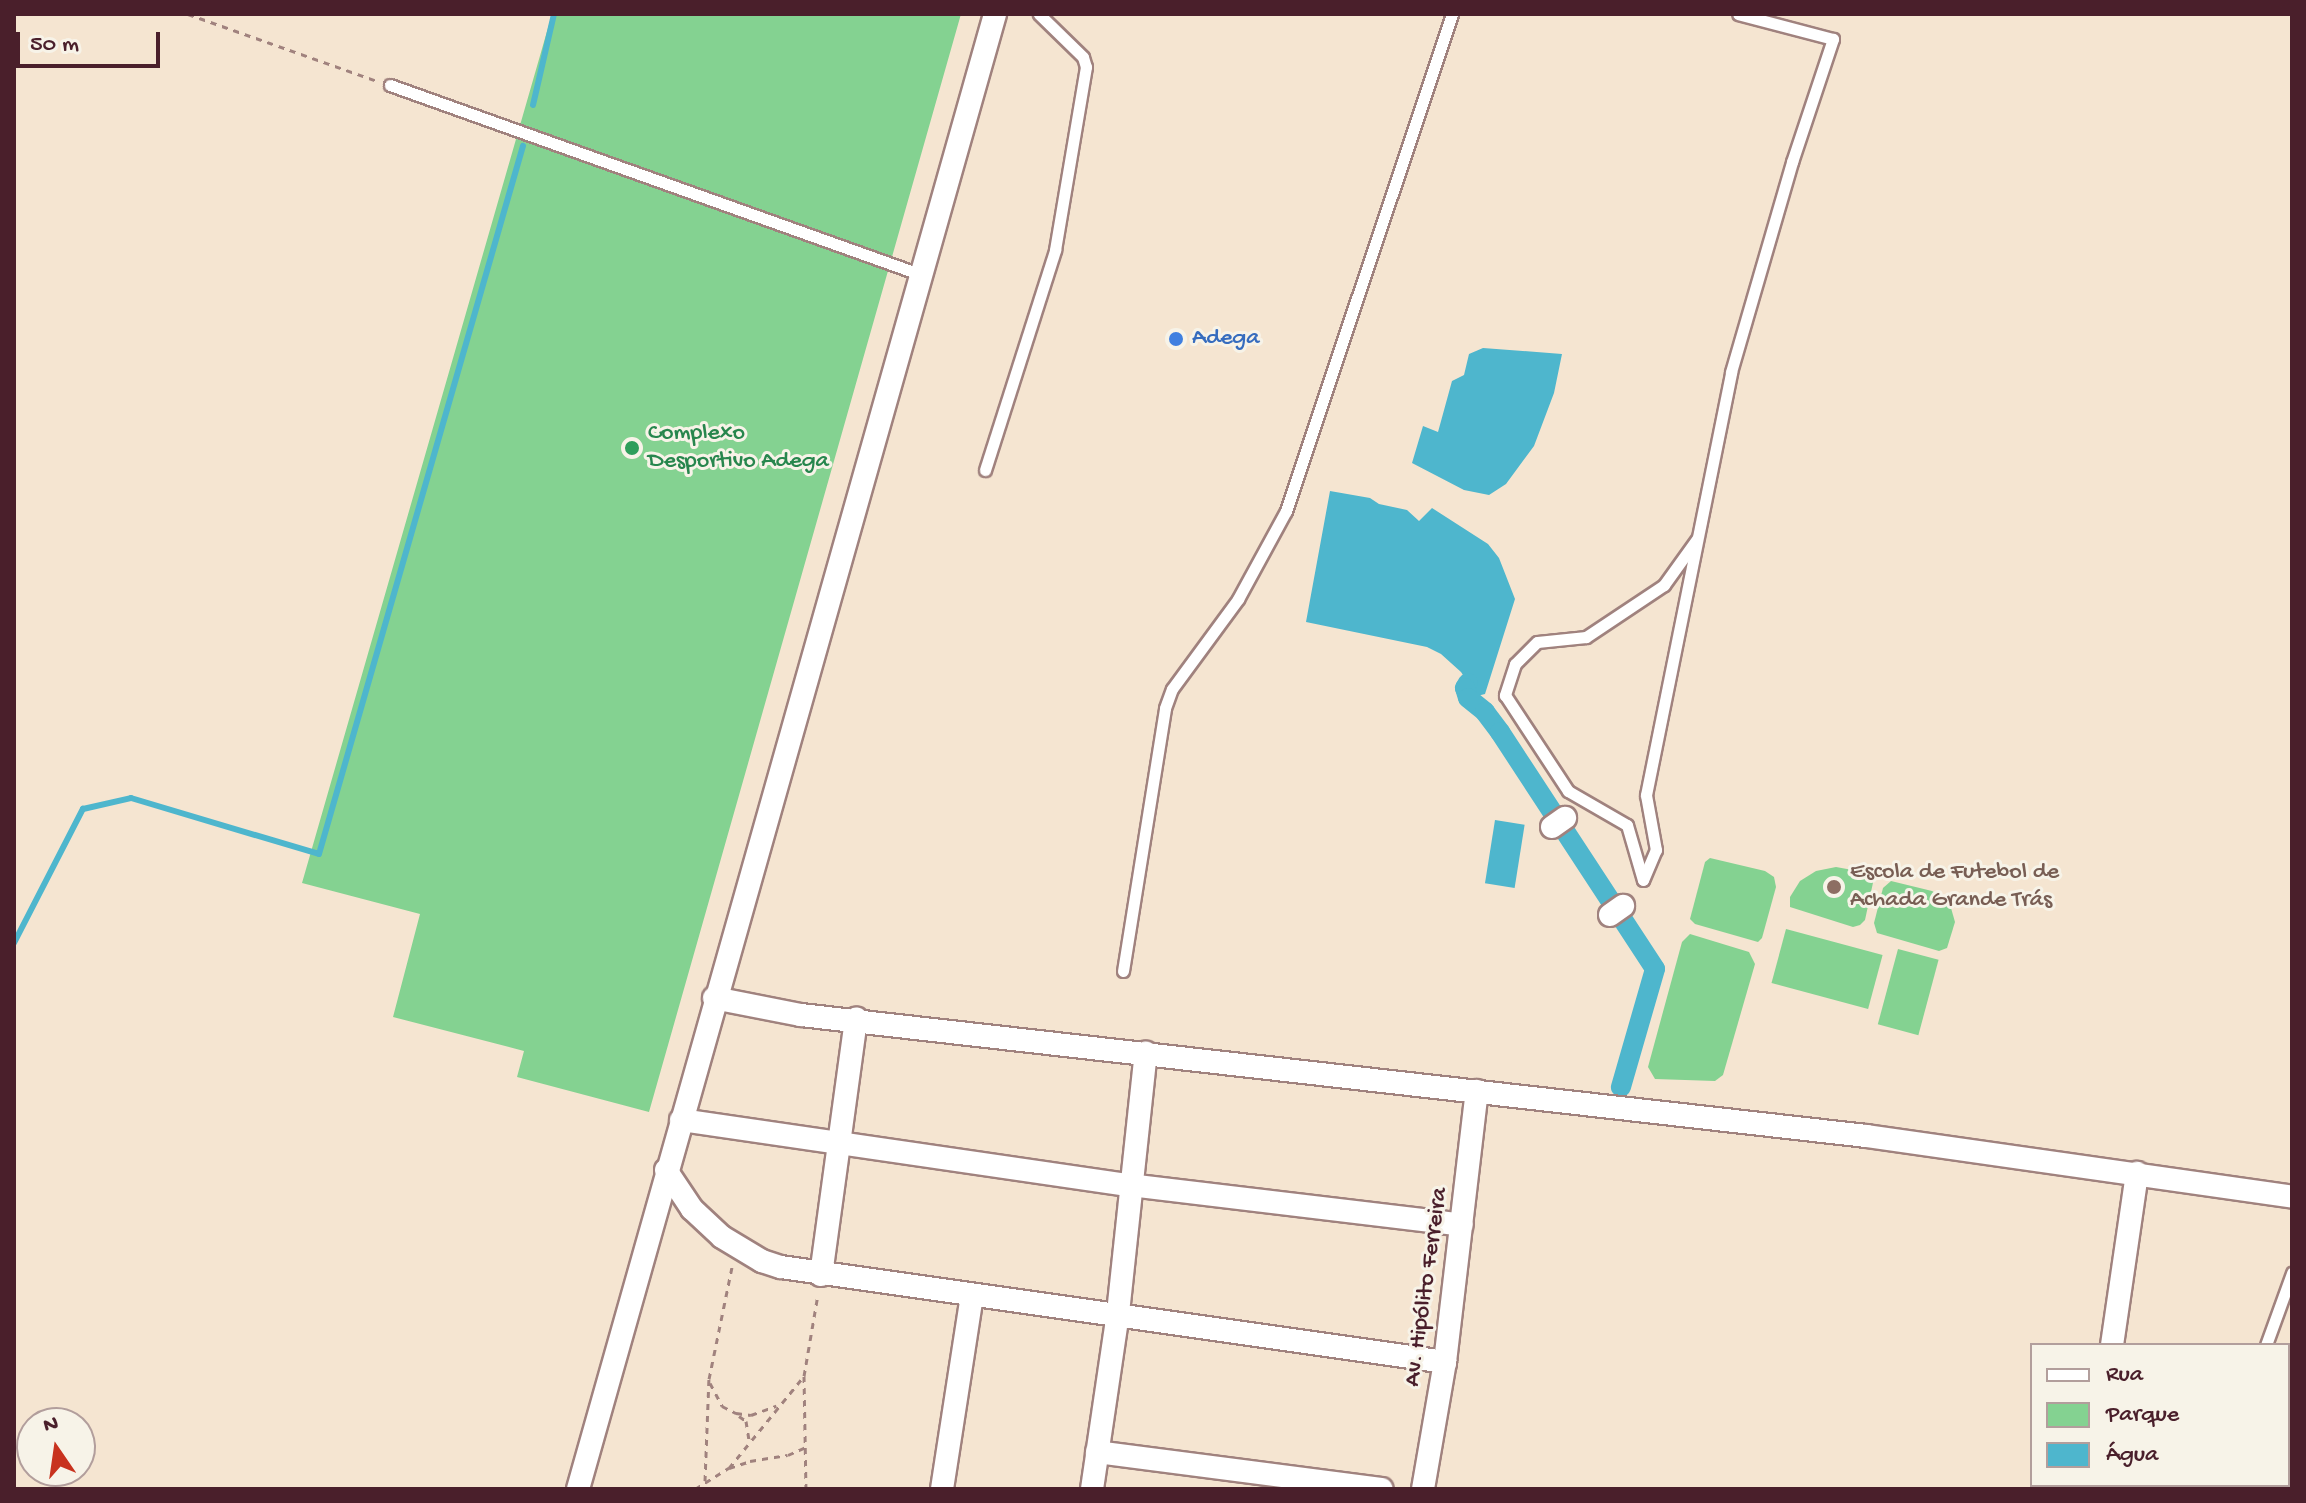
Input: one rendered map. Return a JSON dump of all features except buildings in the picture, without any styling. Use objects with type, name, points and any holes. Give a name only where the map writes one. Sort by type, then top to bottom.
[{"type":"street","points":[[578,1489],[714,998],[995,14]]},
{"type":"street","points":[[714,998],[801,1015],[856,1018],[1866,1136],[2292,1197]]},
{"type":"street","points":[[821,1275],[856,1018]]},
{"type":"street","points":[[1092,1489],[1118,1313],[1129,1185],[1146,1053]]},
{"type":"street","name":"Av. Hipólito Ferreira","points":[[1423,1489],[1445,1362],[1477,1091]]},
{"type":"street","points":[[681,1120],[1129,1185],[1462,1225]]},
{"type":"street","points":[[666,1170],[692,1209],[741,1250],[781,1267],[1445,1362]]},
{"type":"street","points":[[2112,1343],[2137,1173]]},
{"type":"street","points":[[942,1489],[972,1295]]},
{"type":"street","points":[[1097,1452],[1382,1489]]},
{"type":"lane","points":[[985,470],[1055,250],[1086,67],[1083,57],[1039,14]]},
{"type":"lane","points":[[1123,971],[1165,708],[1172,689],[1245,588],[1286,511],[1452,14]]},
{"type":"lane","points":[[1697,539],[1664,585],[1586,637],[1537,642],[1515,664],[1505,695],[1568,791],[1627,825],[1643,880],[1656,850],[1646,795],[1731,372],[1792,162],[1833,39],[1738,14]]},
{"type":"lane","points":[[390,85],[922,275]]},
{"type":"lane","points":[[2267,1343],[2292,1273]]},
{"type":"path","points":[[188,14],[390,85]]},
{"type":"path","points":[[705,1483],[709,1379],[731,1270],[741,1250]]},
{"type":"path","points":[[806,1489],[804,1376],[821,1275]]},
{"type":"path","points":[[729,1468],[804,1376]]},
{"type":"path","points":[[709,1379],[722,1406],[746,1421],[749,1442]]},
{"type":"path","points":[[736,1413],[751,1415],[780,1404]]},
{"type":"path","points":[[695,1489],[729,1468],[788,1455],[807,1447]]},
{"type":"green space","name":"Complexo Desportivo Adega","points":[[552,14],[961,14],[649,1112],[517,1077],[524,1051],[393,1017],[420,914],[302,883]]},
{"type":"green space","points":[[1710,858],[1765,871],[1774,877],[1776,887],[1762,938],[1758,942],[1695,924],[1690,919],[1705,862]]},
{"type":"green space","points":[[1836,867],[1869,873],[1874,878],[1865,920],[1860,925],[1853,927],[1790,907],[1790,897],[1800,881],[1816,871]]},
{"type":"green space","points":[[1891,881],[1932,891],[1949,901],[1955,922],[1947,948],[1939,951],[1877,933],[1874,923],[1883,888]]},
{"type":"green space","points":[[1786,929],[1883,955],[1868,1009],[1772,983]]},
{"type":"green space","points":[[1690,934],[1749,952],[1755,964],[1723,1075],[1715,1081],[1655,1079],[1648,1067],[1682,942]]},
{"type":"green space","points":[[1898,949],[1939,960],[1918,1035],[1878,1024]]},
{"type":"water","points":[[1483,348],[1562,354],[1554,393],[1534,446],[1506,484],[1489,495],[1464,490],[1412,463],[1423,426],[1438,432],[1452,381],[1464,375],[1469,354]]},
{"type":"water","points":[[1330,491],[1370,498],[1379,504],[1407,510],[1419,521],[1432,508],[1488,544],[1499,558],[1515,599],[1485,694],[1477,696],[1461,672],[1441,654],[1427,647],[1306,622]]},
{"type":"water","points":[[1495,820],[1525,825],[1515,888],[1485,883]]},
{"type":"waterway","points":[[533,105],[554,14]]},
{"type":"waterway","points":[[14,943],[83,809],[131,798],[319,854],[523,146]]},
{"type":"waterway","points":[[1468,683],[1465,688],[1468,698],[1485,712],[1500,732],[1655,969],[1621,1087]]},
{"type":"place","name":"Adega","points":[[1176,339]]},
{"type":"place","name":"Complexo Desportivo Adega","points":[[632,448]]},
{"type":"place","name":"Escola de Futebol de Achada Grande Trás","points":[[1834,887]]}]
